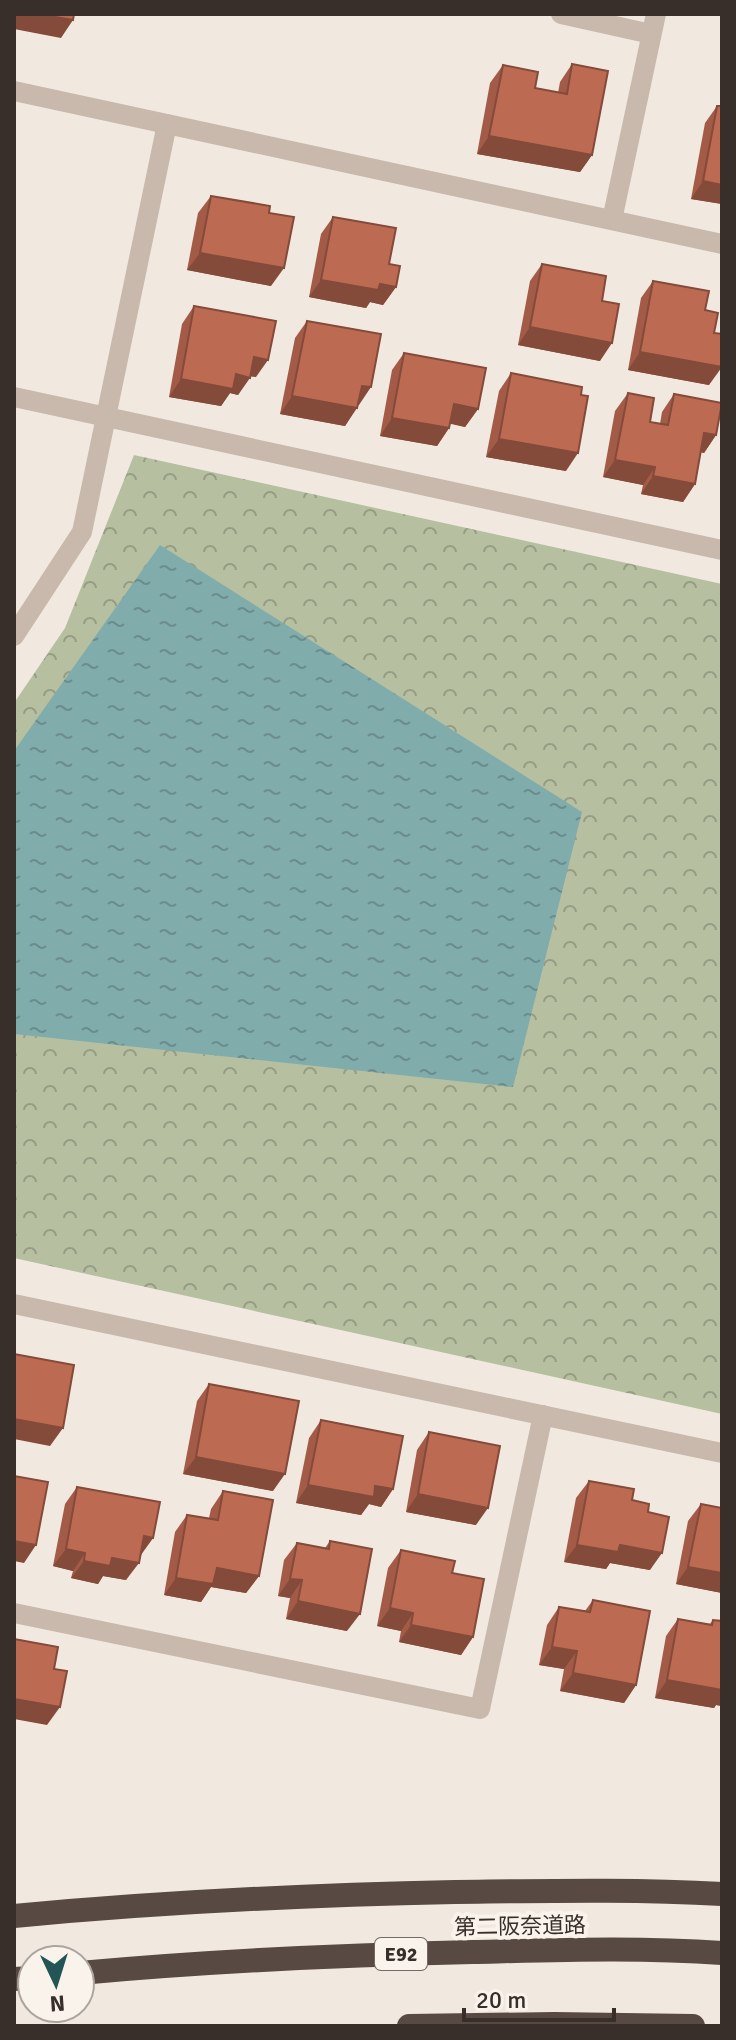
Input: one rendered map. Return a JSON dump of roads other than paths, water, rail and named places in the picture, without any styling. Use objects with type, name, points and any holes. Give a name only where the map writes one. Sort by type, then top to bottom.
[{"type":"highway","points":[[14,1916],[238,1899],[388,1893],[547,1891],[722,1894]]},
{"type":"highway","name":"第二阪奈道路","points":[[96,1972],[389,1954],[548,1950],[722,1953]]},
{"type":"highway","points":[[409,2026],[693,2026]]},
{"type":"street","points":[[561,14],[654,24],[612,220]]},
{"type":"street","points":[[14,91],[722,244]]},
{"type":"street","points":[[14,636],[82,532],[167,124]]},
{"type":"street","points":[[14,397],[722,550]]},
{"type":"street","points":[[14,1304],[722,1453]]},
{"type":"street","points":[[14,1613],[480,1709],[543,1415]]},
{"type":"water","points":[[160,545],[582,812],[513,1087],[14,1034],[14,751]]}]
